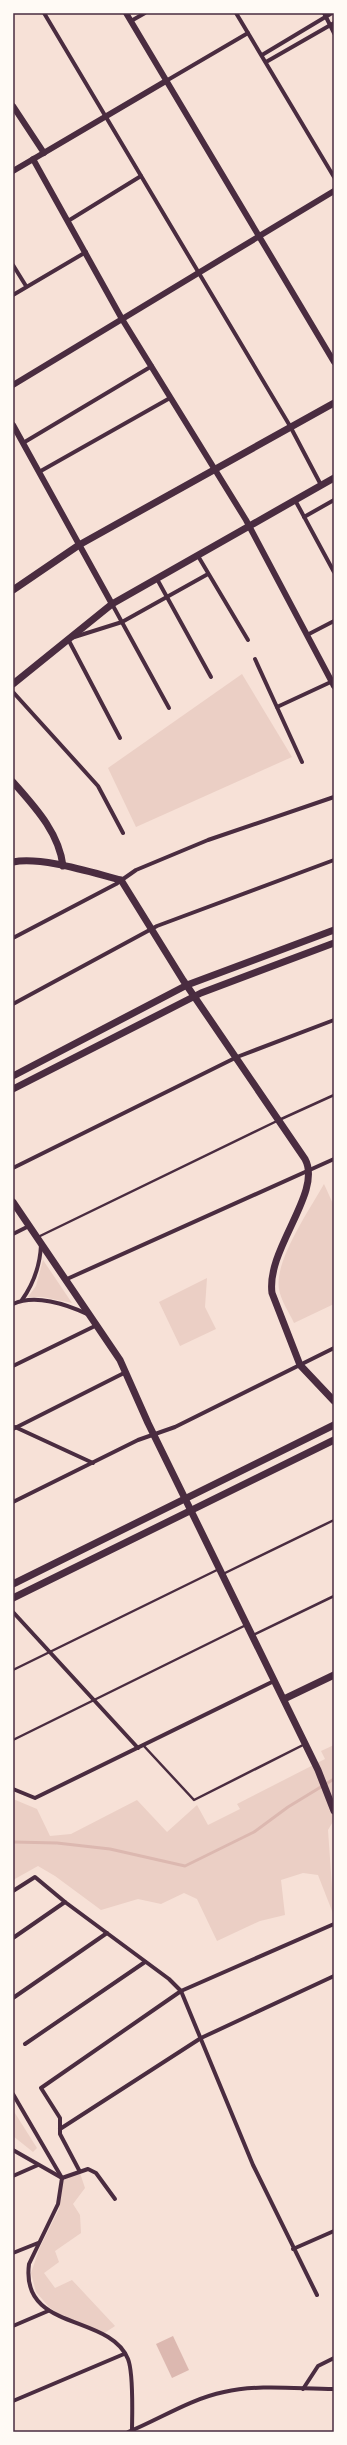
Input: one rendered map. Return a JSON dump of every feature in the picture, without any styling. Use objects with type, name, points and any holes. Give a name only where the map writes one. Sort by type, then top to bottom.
[{"type":"main road","points":[[13,590],[79,545],[334,402]]},
{"type":"main road","points":[[13,684],[112,604],[334,478]]},
{"type":"main road","points":[[13,782],[38,811],[47,825],[57,845],[63,866]]},
{"type":"main road","points":[[13,862],[22,860],[63,866],[121,880],[187,985],[279,1120],[309,1170],[307,1188],[276,1257],[271,1276],[272,1293],[300,1365],[334,1401]]},
{"type":"main road","points":[[13,1076],[187,985],[334,930]]},
{"type":"main road","points":[[13,1089],[195,996],[334,943]]},
{"type":"main road","points":[[13,1202],[98,1324],[126,1372],[154,1435],[306,1744],[328,1791],[334,1812]]},
{"type":"main road","points":[[13,1584],[334,1425]]},
{"type":"main road","points":[[13,1598],[334,1440]]},
{"type":"main road","points":[[284,1699],[334,1675]]},
{"type":"street","points":[[44,13],[290,426],[321,485]]},
{"type":"street","points":[[126,13],[334,362]]},
{"type":"street","points":[[131,21],[145,13]]},
{"type":"street","points":[[236,13],[334,177]]},
{"type":"street","points":[[262,55],[325,15],[332,13]]},
{"type":"street","points":[[325,15],[332,24],[334,33]]},
{"type":"street","points":[[266,62],[332,24]]},
{"type":"street","points":[[13,171],[248,33]]},
{"type":"street","points":[[13,106],[44,153]]},
{"type":"street","points":[[33,159],[122,319],[249,525],[333,683],[277,707]]},
{"type":"street","points":[[68,221],[141,176]]},
{"type":"street","points":[[13,384],[334,191]]},
{"type":"street","points":[[13,295],[86,252]]},
{"type":"street","points":[[13,265],[26,286]]},
{"type":"street","points":[[23,443],[152,366]]},
{"type":"street","points":[[39,472],[170,398]]},
{"type":"street","points":[[13,425],[169,708]]},
{"type":"street","points":[[295,500],[334,572]]},
{"type":"street","points":[[304,517],[334,500]]},
{"type":"street","points":[[198,556],[248,640]]},
{"type":"street","points":[[120,738],[68,639],[122,622],[208,574]]},
{"type":"street","points":[[157,579],[211,678]]},
{"type":"street","points":[[307,635],[334,621]]},
{"type":"street","points":[[255,658],[277,707],[287,725],[302,762]]},
{"type":"street","points":[[13,692],[98,786],[123,833]]},
{"type":"street","points":[[13,938],[121,880],[136,870],[208,840],[334,797]]},
{"type":"street","points":[[13,1004],[152,928],[334,860]]},
{"type":"street","points":[[13,1168],[237,1057],[334,1020]]},
{"type":"street","points":[[67,1279],[334,1159]]},
{"type":"street","points":[[13,1234],[29,1226]]},
{"type":"street","points":[[22,1300],[38,1269],[39,1240]]},
{"type":"street","points":[[13,1304],[22,1300],[56,1303],[93,1317]]},
{"type":"street","points":[[13,1366],[98,1324]]},
{"type":"street","points":[[13,1502],[138,1440],[175,1427],[334,1348]]},
{"type":"street","points":[[14,1427],[126,1372]]},
{"type":"street","points":[[14,1427],[93,1463]]},
{"type":"street","points":[[13,1612],[138,1748]]},
{"type":"street","points":[[13,1789],[35,1798],[274,1681]]},
{"type":"street","points":[[13,1891],[35,1877],[65,1902],[145,1962],[169,1978],[181,1992],[253,2165],[317,2295]]},
{"type":"street","points":[[13,1938],[65,1902]]},
{"type":"street","points":[[79,2170],[60,2134],[60,2118],[41,2088],[181,1992],[334,1924]]},
{"type":"street","points":[[13,1998],[107,1933]]},
{"type":"street","points":[[25,2044],[145,1962]]},
{"type":"street","points":[[60,2129],[201,2038],[334,1976]]},
{"type":"street","points":[[13,2094],[62,2178],[58,2204],[29,2264],[28,2275],[31,2289],[48,2311],[113,2340],[128,2359],[130,2374],[131,2431],[205,2397],[225,2391],[246,2388],[334,2389]]},
{"type":"street","points":[[13,2150],[62,2178]]},
{"type":"street","points":[[13,2176],[38,2165]]},
{"type":"street","points":[[62,2178],[79,2170],[88,2169],[96,2173],[115,2199]]},
{"type":"street","points":[[293,2248],[334,2231]]},
{"type":"street","points":[[13,2253],[38,2244]]},
{"type":"street","points":[[13,2326],[48,2311]]},
{"type":"street","points":[[13,2401],[124,2354]]},
{"type":"street","points":[[303,2389],[318,2366],[334,2358]]},
{"type":"lane","points":[[39,1240],[279,1120],[334,1095]]},
{"type":"lane","points":[[13,1670],[334,1520]]},
{"type":"lane","points":[[252,1636],[334,1596]]},
{"type":"lane","points":[[13,1740],[247,1625]]},
{"type":"lane","points":[[143,1745],[194,1800],[306,1744]]},
{"type":"shaded area","points":[[242,674],[292,757],[136,827],[108,768]]},
{"type":"shaded area","points":[[324,1184],[334,1206],[334,1304],[294,1323],[280,1293],[279,1277],[287,1250],[294,1235]]},
{"type":"shaded area","points":[[43,1260],[72,1303],[43,1297],[28,1297],[36,1286]]},
{"type":"shaded area","points":[[207,1278],[205,1307],[216,1329],[180,1346],[159,1302]]},
{"type":"shaded area","points":[[334,1745],[334,1820],[328,1830],[334,1916],[318,1875],[303,1873],[281,1880],[285,1915],[260,1921],[217,1941],[197,1899],[184,1893],[161,1904],[138,1899],[101,1910],[55,1876],[38,1866],[13,1880],[13,1799],[37,1809],[50,1836],[71,1834],[137,1800],[167,1832],[197,1805],[208,1825],[240,1809],[237,1804],[325,1759],[321,1751]]},
{"type":"shaded area","points":[[13,2110],[37,2148],[33,2152],[13,2136]]},
{"type":"shaded area","points":[[79,2170],[85,2188],[73,2204],[80,2215],[81,2233],[55,2251],[59,2262],[44,2273],[55,2288],[72,2280],[115,2326],[103,2334],[70,2322],[49,2307],[36,2292],[31,2273],[40,2247],[59,2209],[62,2178]]},
{"type":"shaded area","points":[[173,2336],[189,2370],[172,2378],[156,2344]]},
{"type":"waterway","points":[[13,1842],[57,1843],[110,1849],[185,1866],[254,1832],[288,1807],[334,1779]]}]
